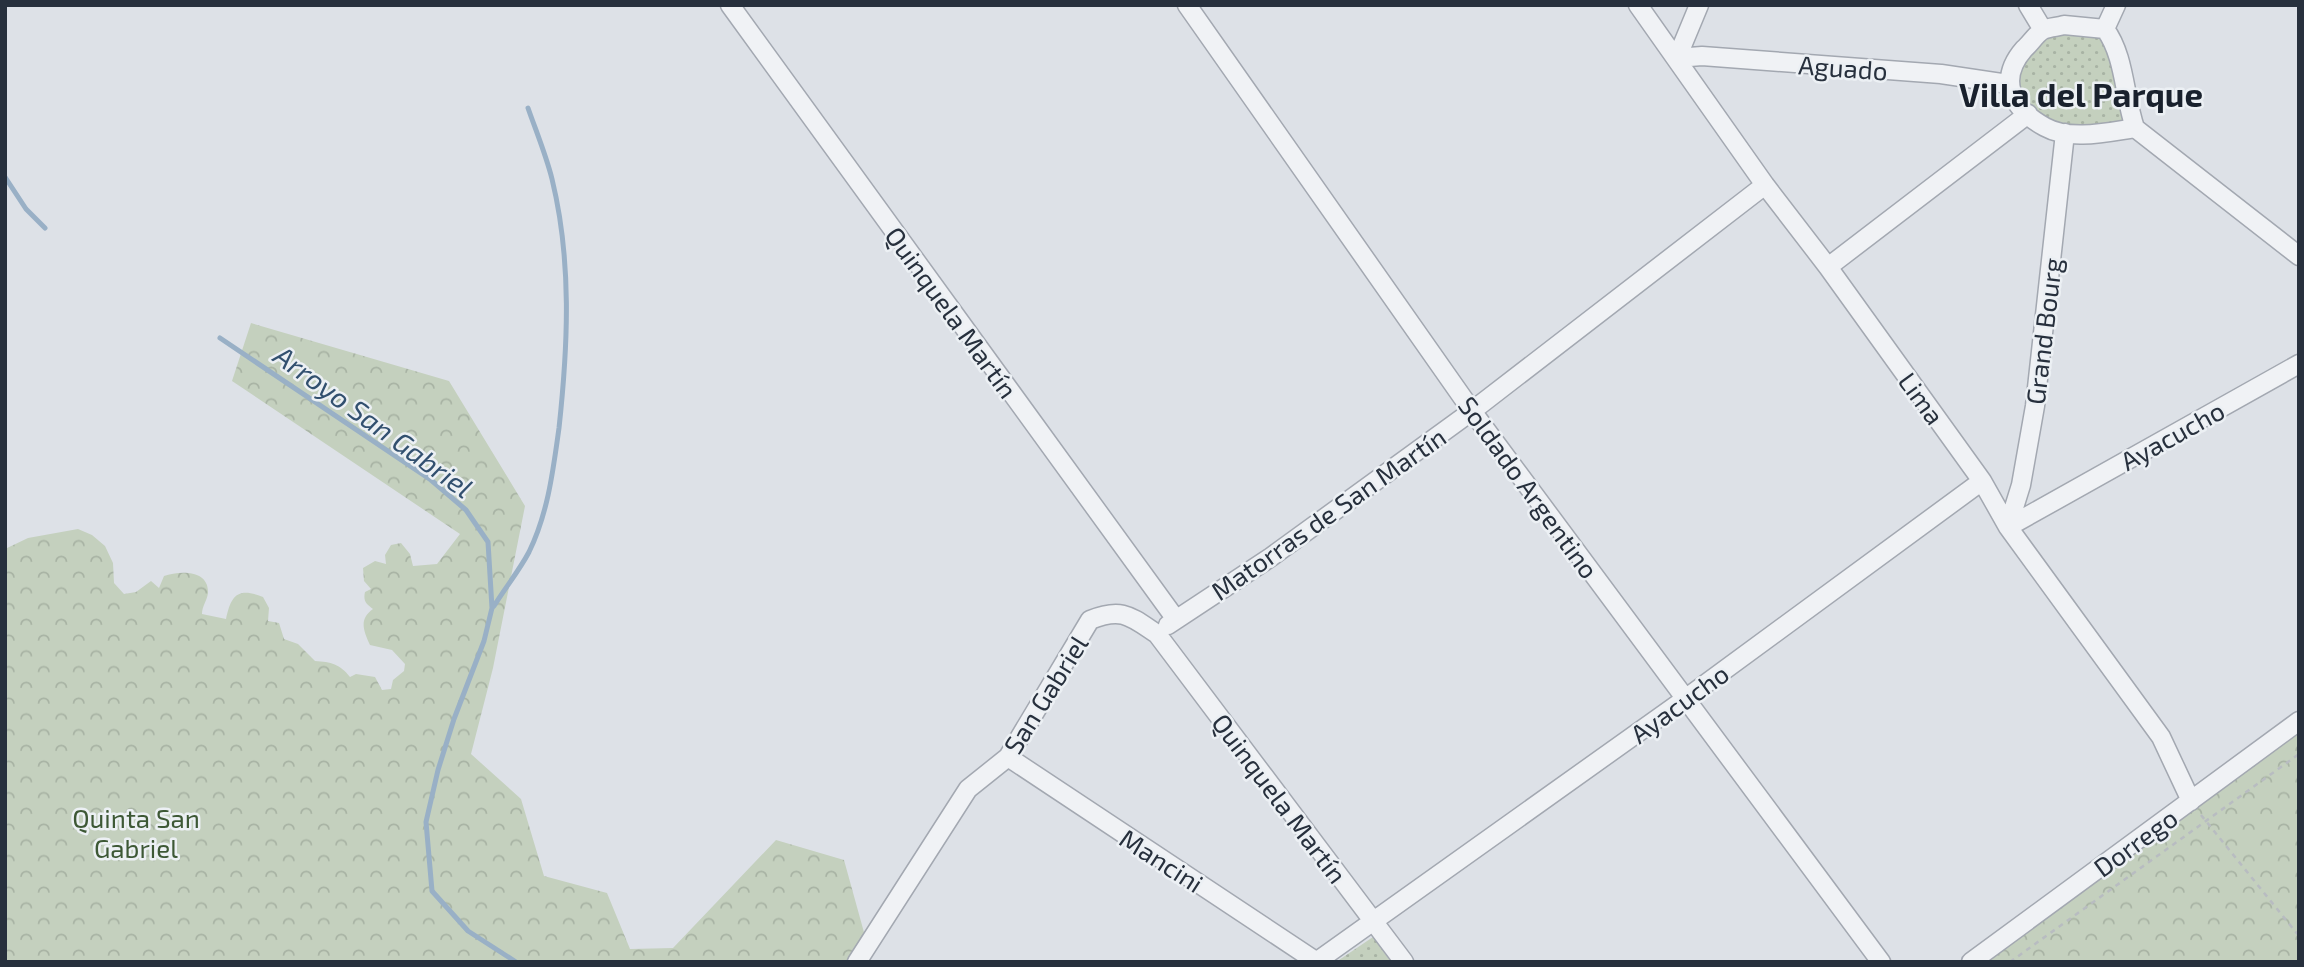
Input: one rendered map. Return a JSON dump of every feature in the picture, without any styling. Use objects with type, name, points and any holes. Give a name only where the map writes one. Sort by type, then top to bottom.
[{"type":"street","name":"Soldado Argentino","points":[[1187,5],[1472,411],[1881,962]]},
{"type":"street","name":"Lima","points":[[1638,5],[1765,185],[1828,267],[1982,481],[2008,527],[2161,737],[2191,801]]},
{"type":"street","points":[[1676,58],[1699,5]]},
{"type":"street","points":[[2028,5],[2043,30]]},
{"type":"street","points":[[2105,29],[2116,5]]},
{"type":"street","name":"Quinquela Martín","points":[[740,9],[1175,618]]},
{"type":"street","points":[[2135,128],[2065,133],[2046,127],[2028,114],[2016,100],[2008,84],[2017,58],[2043,30],[2064,25],[2105,29],[2113,39],[2117,52],[2135,128],[2299,256]]},
{"type":"street","name":"Aguado","points":[[1676,58],[1702,56],[1941,74],[2008,84]]},
{"type":"street","points":[[1828,267],[2028,114]]},
{"type":"street","name":"Grand Bourg","points":[[2008,527],[2021,485],[2035,406],[2065,133]]},
{"type":"street","name":"Matorras de San Martín","points":[[1157,634],[1175,618],[1271,557],[1472,411],[1765,185]]},
{"type":"street","name":"Ayacucho","points":[[2008,527],[2299,364]]},
{"type":"street","name":"Ayacucho","points":[[1317,962],[1685,699],[1982,481]]},
{"type":"street","name":"San Gabriel","points":[[857,962],[968,789],[1008,757],[1090,620],[1106,613],[1127,613],[1157,634]]},
{"type":"street","name":"Quinquela Martín","points":[[1157,634],[1404,962]]},
{"type":"street","name":"Dorrego","points":[[1971,962],[2299,721]]},
{"type":"street","name":"Mancini","points":[[1008,757],[1317,962]]},
{"type":"path","points":[[2010,962],[2299,754]]},
{"type":"path","points":[[2191,801],[2299,936]]},
{"type":"green space","points":[[2065,32],[2098,36],[2107,42],[2127,121],[2079,127],[2055,123],[2031,106],[2018,92],[2019,71],[2027,55],[2051,37]]},
{"type":"green space","name":"Quinta San Gabriel","points":[[251,323],[449,381],[525,506],[493,668],[471,754],[521,799],[544,876],[607,893],[630,949],[673,948],[776,840],[844,860],[865,936],[846,962],[5,962],[5,549],[28,538],[78,529],[92,535],[105,546],[113,563],[114,583],[124,594],[136,592],[151,581],[159,588],[164,576],[192,574],[204,580],[207,585],[208,593],[202,614],[226,619],[230,604],[237,595],[247,593],[263,597],[269,608],[268,621],[279,623],[284,639],[298,644],[315,661],[335,664],[350,677],[356,674],[375,677],[382,690],[391,689],[393,680],[404,671],[405,664],[392,650],[370,645],[364,630],[364,621],[373,609],[365,600],[365,592],[371,589],[364,581],[363,568],[375,561],[386,564],[385,555],[391,545],[401,543],[410,554],[413,566],[437,564],[460,534],[232,381]]},
{"type":"green space","points":[[2299,730],[2299,962],[1981,962]]},
{"type":"green space","points":[[1373,937],[1391,962],[1339,960]]},
{"type":"waterway","points":[[494,606],[525,559],[541,522],[549,492],[559,428],[565,366],[563,241],[550,170],[528,108]]},
{"type":"waterway","name":"Arroyo San Gabriel","points":[[5,177],[26,209],[45,228]]},
{"type":"waterway","name":"Arroyo San Gabriel","points":[[220,338],[431,480],[466,510],[488,542],[492,608],[484,641],[438,770],[426,822],[432,891],[468,931],[516,962]]},
{"type":"district","name":"Villa del Parque","points":[[2081,94]]}]
